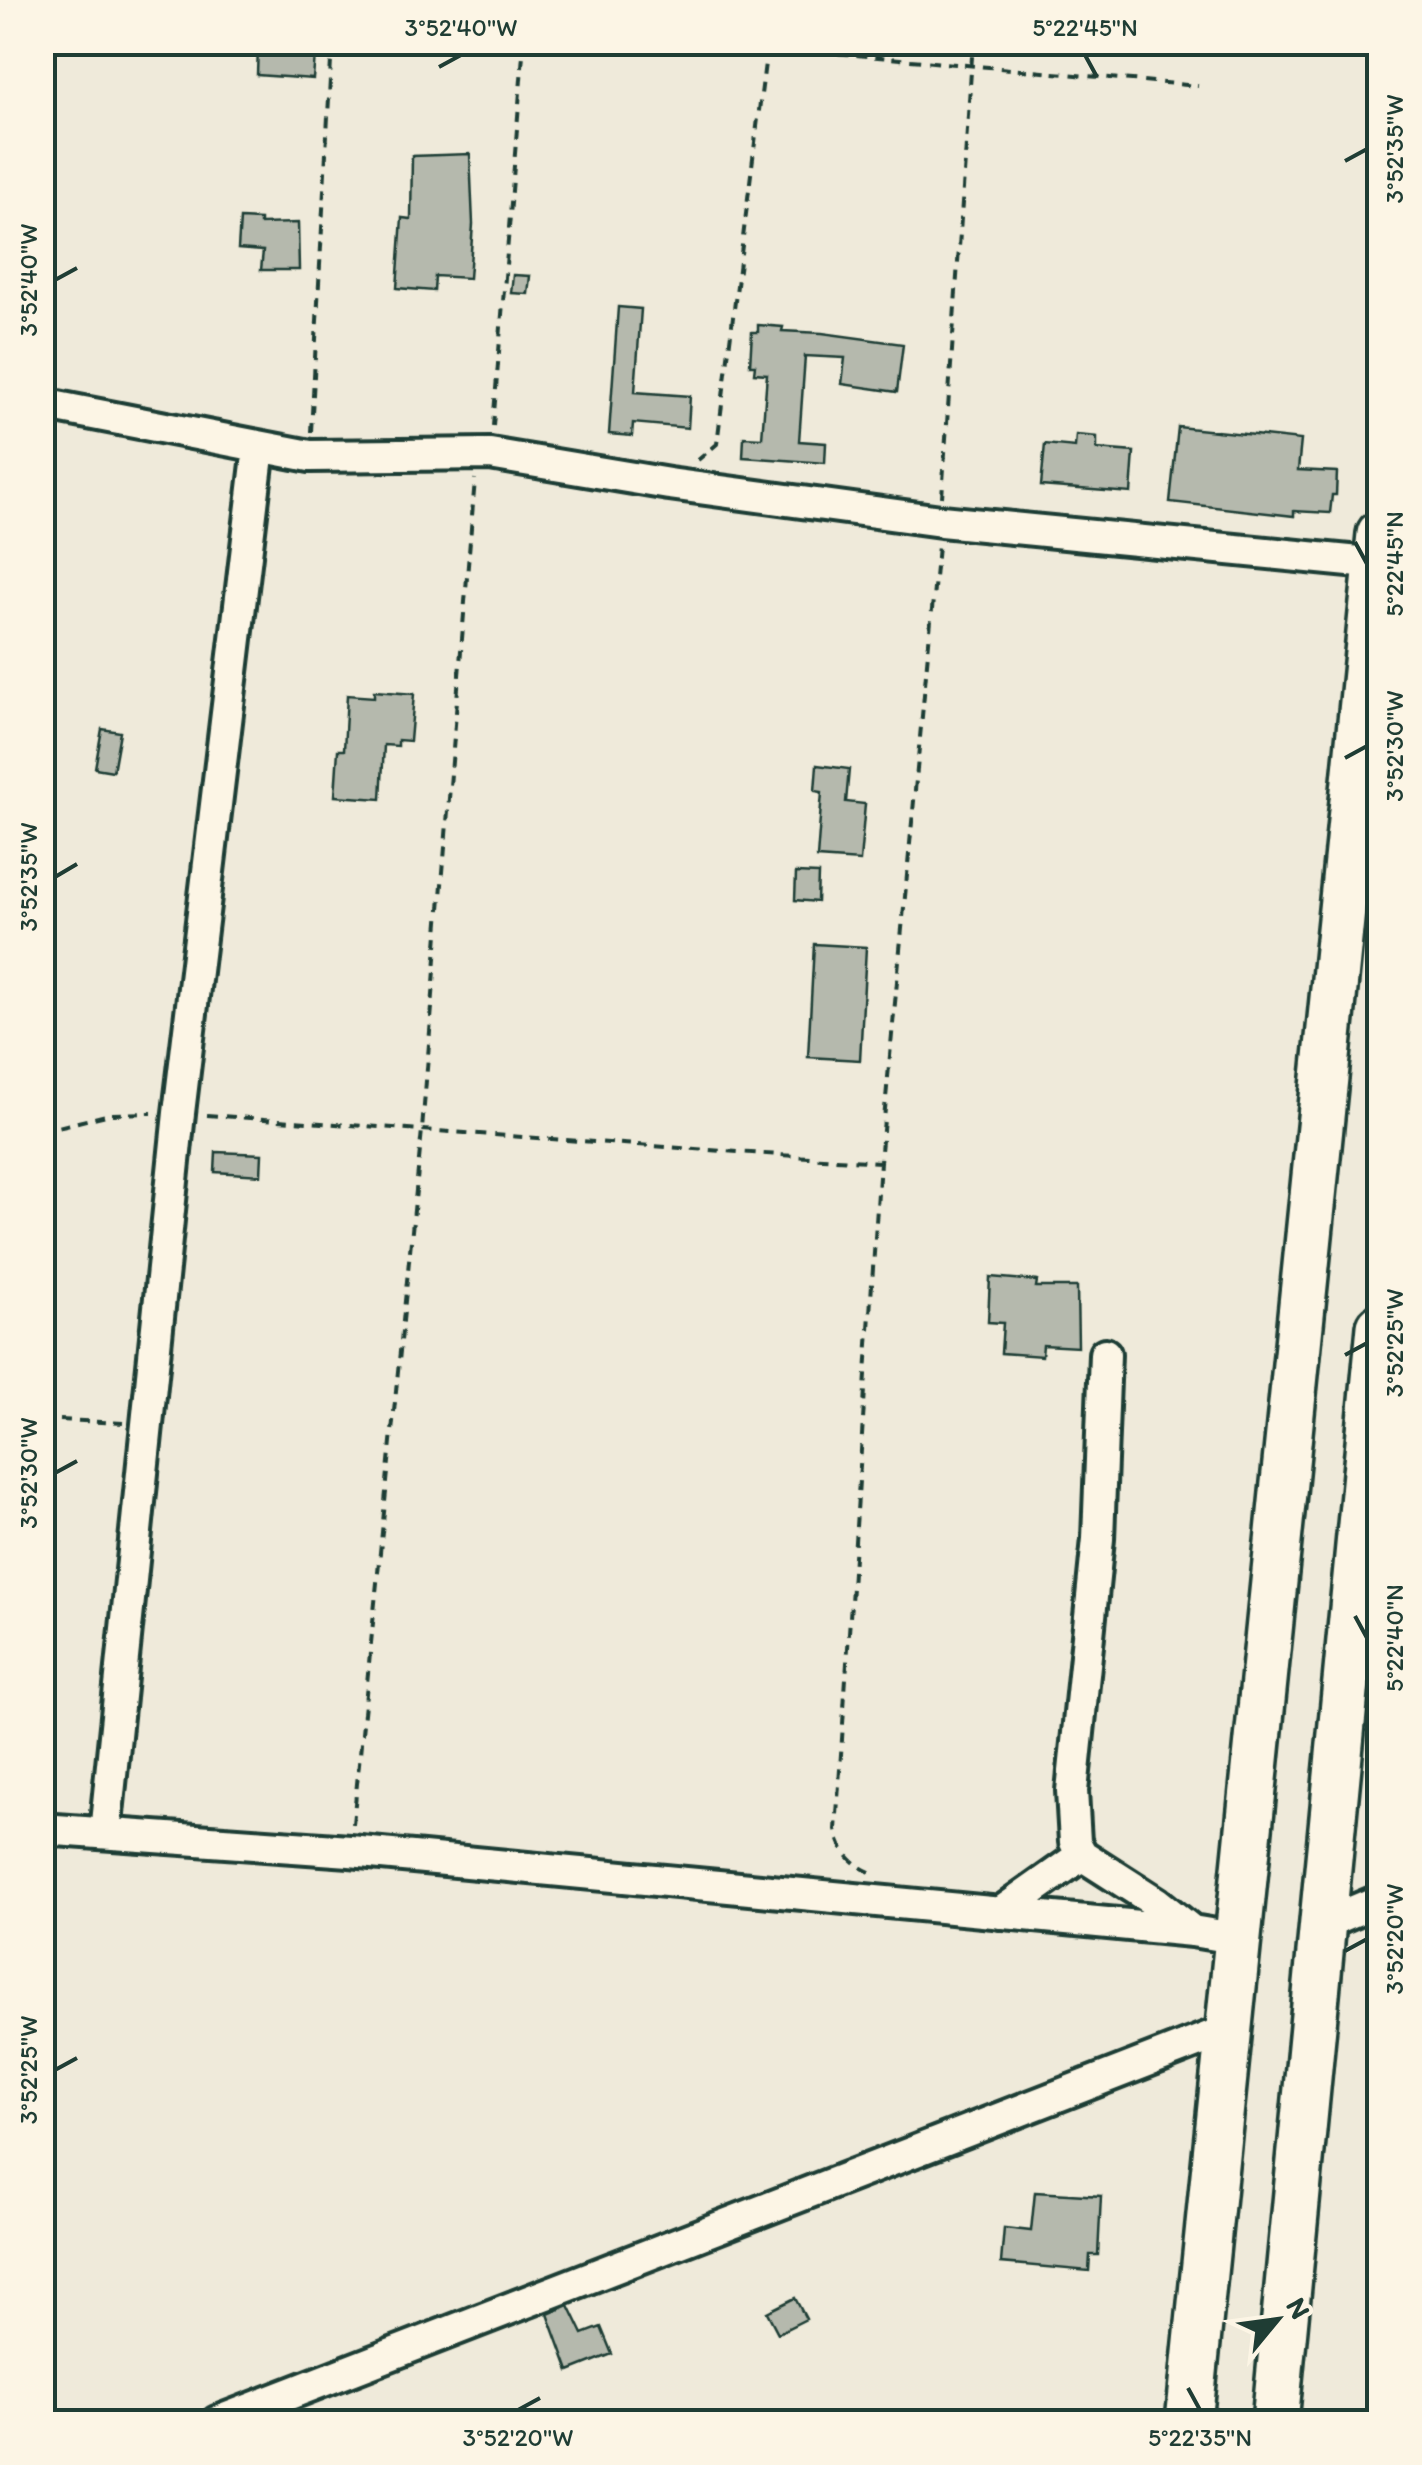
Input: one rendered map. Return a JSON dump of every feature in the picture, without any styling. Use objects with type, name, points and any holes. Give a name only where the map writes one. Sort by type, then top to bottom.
[{"type":"highway","points":[[1189,2422],[1379,554]]},
{"type":"highway","points":[[1276,2422],[1380,1327]]},
{"type":"street","points":[[42,404],[310,456],[490,454],[669,484],[940,520],[1379,554]]},
{"type":"street","points":[[106,1833],[179,1113],[259,447]]},
{"type":"street","points":[[1104,1354],[1098,1540],[1072,1791],[1075,1842],[1082,1855],[1157,1903],[1192,1931]]},
{"type":"street","points":[[42,1829],[350,1851],[1192,1931],[1240,1939]]},
{"type":"street","points":[[1000,1913],[1082,1855]]},
{"type":"street","points":[[1323,1924],[1380,1900]]},
{"type":"street","points":[[231,2420],[1230,2029]]},
{"type":"path","points":[[310,456],[332,42]]},
{"type":"path","points":[[350,1851],[422,1130],[476,466],[490,454],[524,42]]},
{"type":"path","points":[[713,42],[1198,86]]},
{"type":"path","points":[[872,1874],[856,1867],[839,1845],[836,1830],[880,1162],[940,520],[973,42]]},
{"type":"path","points":[[669,484],[717,444],[766,47]]},
{"type":"path","points":[[42,1130],[110,1114],[179,1113],[880,1162]]},
{"type":"path","points":[[42,1420],[147,1424]]},
{"type":"building","points":[[258,46],[315,55],[313,79],[257,75]]},
{"type":"building","points":[[470,154],[473,224],[469,278],[435,276],[434,291],[397,288],[402,218],[411,219],[412,156]]},
{"type":"building","points":[[240,219],[260,220],[260,224],[298,223],[299,270],[261,270],[263,251],[238,249]]},
{"type":"building","points":[[513,275],[530,276],[528,294],[511,293]]},
{"type":"building","points":[[618,307],[641,309],[635,392],[690,396],[688,428],[633,423],[632,436],[609,434]]},
{"type":"building","points":[[758,325],[903,344],[897,392],[842,384],[845,358],[805,356],[799,441],[826,443],[825,463],[743,457],[744,437],[762,438],[767,374],[754,373],[755,365],[750,365],[752,332],[758,332]]},
{"type":"building","points":[[1178,427],[1301,440],[1298,470],[1337,472],[1330,513],[1294,511],[1294,516],[1170,502]]},
{"type":"building","points":[[1076,435],[1097,437],[1097,449],[1134,452],[1131,493],[1041,486],[1045,444],[1075,447]]},
{"type":"building","points":[[374,691],[414,694],[410,741],[398,740],[398,746],[384,745],[381,799],[335,796],[338,750],[344,750],[347,695],[374,697]]},
{"type":"building","points":[[102,729],[120,732],[113,771],[95,768]]},
{"type":"building","points":[[817,765],[849,769],[846,802],[865,804],[860,861],[817,858],[822,792],[815,791]]},
{"type":"building","points":[[796,873],[818,874],[817,902],[795,900]]},
{"type":"building","points":[[814,944],[866,947],[860,1060],[808,1057]]},
{"type":"building","points":[[216,1152],[262,1154],[261,1175],[215,1172]]},
{"type":"building","points":[[990,1277],[1037,1281],[1036,1287],[1077,1287],[1078,1347],[1043,1345],[1042,1356],[1001,1353],[1003,1323],[988,1322]]},
{"type":"building","points":[[1035,2192],[1101,2196],[1098,2255],[1090,2255],[1089,2271],[1001,2263],[1004,2228],[1031,2231]]},
{"type":"building","points":[[795,2298],[806,2319],[778,2333],[767,2312]]},
{"type":"building","points":[[569,2305],[583,2334],[601,2327],[612,2354],[569,2371],[548,2314]]}]
